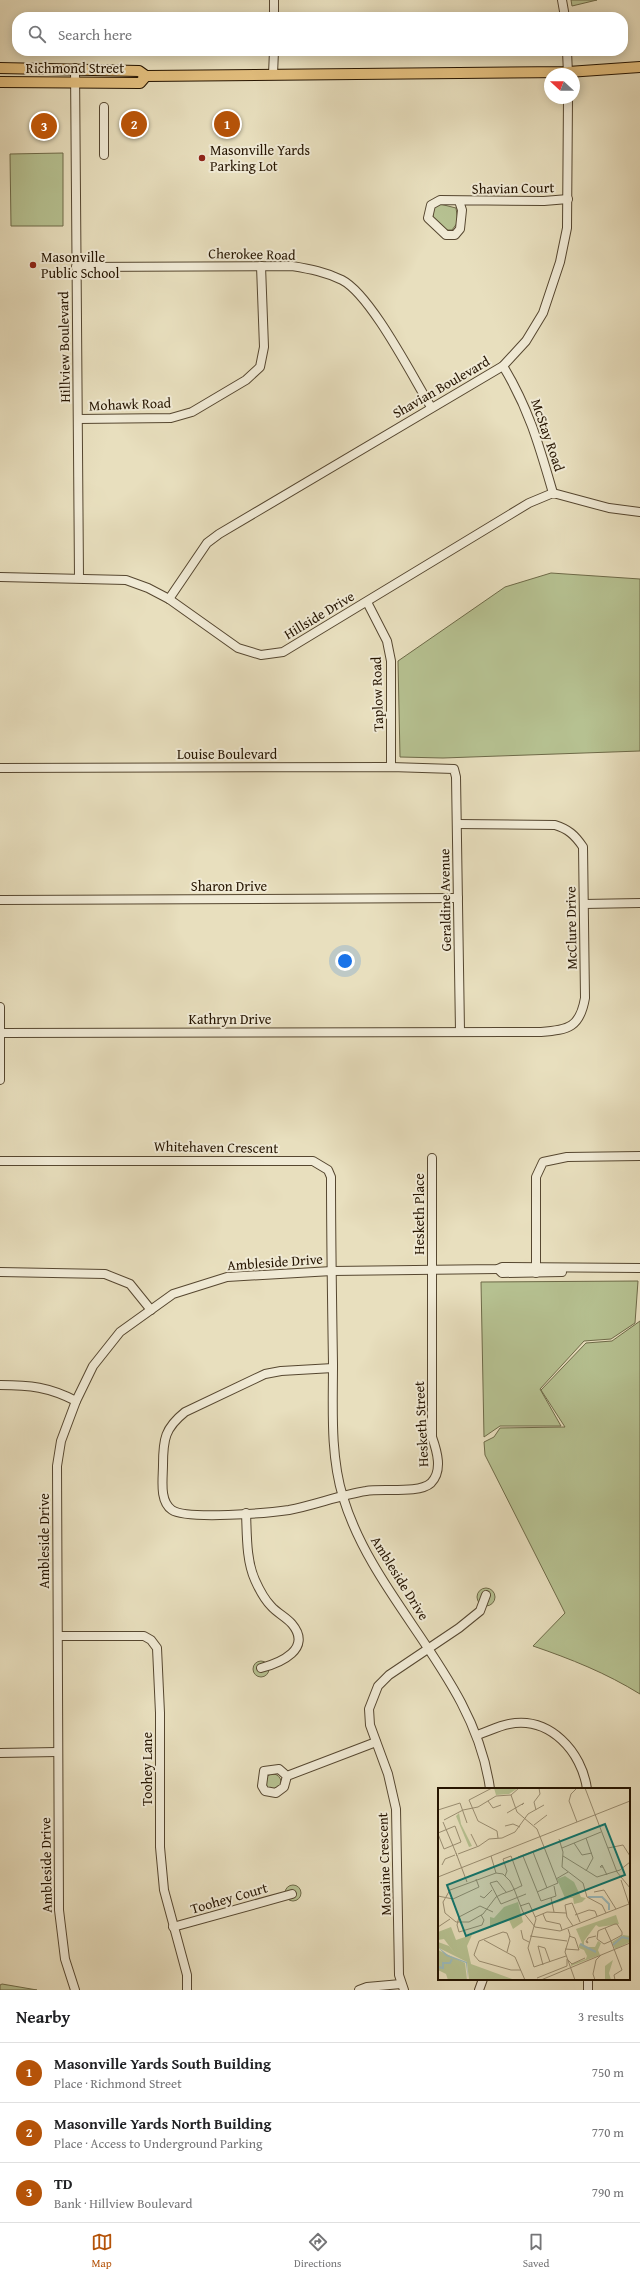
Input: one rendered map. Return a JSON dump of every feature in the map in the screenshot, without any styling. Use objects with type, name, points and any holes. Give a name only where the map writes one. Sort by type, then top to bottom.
[{"type":"main road","name":"Richmond Street","points":[[580,72],[640,67]]},
{"type":"main road","name":"Richmond Street","points":[[0,68],[75,68],[139,71],[146,76],[544,73]]},
{"type":"main road","name":"Richmond Street","points":[[0,82],[74,81],[140,83],[146,76]]},
{"type":"street","points":[[274,0],[274,12]]},
{"type":"street","points":[[562,0],[564,12]]},
{"type":"street","points":[[273,74],[274,56]]},
{"type":"street","points":[[567,56],[568,68]]},
{"type":"street","name":"Hillview Boulevard","points":[[75,68],[78,577]]},
{"type":"street","name":"Shavian Boulevard","points":[[169,599],[207,543],[219,534],[502,366],[526,341],[543,313],[560,262],[567,228],[568,104]]},
{"type":"street","points":[[104,107],[104,155]]},
{"type":"street","name":"Shavian Court","points":[[459,201],[462,210],[460,229],[455,235],[446,235],[432,224],[428,218],[429,209],[435,202],[440,200],[544,201],[568,199]]},
{"type":"street","name":"Mohawk Road","points":[[78,419],[171,418],[192,412],[246,380],[260,367],[264,347],[261,266]]},
{"type":"street","name":"Cherokee Road","points":[[76,267],[292,266],[324,272],[344,281],[364,298],[431,407]]},
{"type":"street","name":"McStay Road","points":[[502,366],[519,392],[531,419],[553,493]]},
{"type":"street","points":[[553,493],[609,508],[640,512]]},
{"type":"street","name":"Hillside Drive","points":[[0,577],[78,577],[126,580],[148,588],[169,599],[238,648],[261,655],[283,652],[529,503],[553,493]]},
{"type":"street","name":"Taplow Road","points":[[367,602],[386,641],[391,661],[391,767]]},
{"type":"street","name":"Louise Boulevard","points":[[0,768],[391,767],[454,769]]},
{"type":"street","name":"Geraldine Avenue","points":[[454,769],[456,778],[460,1031]]},
{"type":"street","name":"McClure Drive","points":[[457,824],[555,825],[567,829],[577,837],[583,847],[584,904],[585,998],[582,1013],[577,1022],[568,1028],[541,1032],[460,1031]]},
{"type":"street","name":"Sharon Drive","points":[[0,900],[458,898]]},
{"type":"street","points":[[584,904],[640,903]]},
{"type":"street","points":[[0,1007],[0,1080]]},
{"type":"street","name":"Kathryn Drive","points":[[0,1033],[460,1031]]},
{"type":"street","points":[[536,1270],[536,1177],[543,1162],[567,1157],[640,1156]]},
{"type":"street","name":"Hesketh Place","points":[[432,1158],[433,1271]]},
{"type":"street","name":"Whitehaven Crescent","points":[[0,1160],[313,1161],[328,1170],[331,1177],[332,1271]]},
{"type":"street","name":"Ambleside Drive","points":[[75,1990],[65,1959],[59,1910],[57,1752],[57,1466],[61,1441],[76,1401],[93,1366],[120,1332],[173,1294],[227,1277],[332,1271],[433,1271],[500,1268],[631,1271],[637,1268]]},
{"type":"street","name":"Ambleside Drive","points":[[332,1271],[333,1421],[343,1496],[362,1543],[386,1587],[429,1648],[471,1719],[488,1771],[490,1788]]},
{"type":"street","name":"Hesketh Street","points":[[333,1368],[281,1370],[265,1374],[185,1412],[175,1420],[167,1431],[163,1451],[163,1493],[166,1504],[172,1510],[191,1516],[287,1510],[377,1489],[418,1488],[429,1484],[437,1472],[432,1437],[433,1271]]},
{"type":"street","points":[[0,1272],[105,1274],[130,1284],[150,1310]]},
{"type":"street","points":[[0,1385],[28,1385],[43,1387],[76,1401]]},
{"type":"street","points":[[246,1513],[252,1572],[271,1606],[291,1623],[298,1637],[297,1645],[293,1653],[279,1663],[261,1668]]},
{"type":"street","name":"Moraine Crescent","points":[[402,1987],[396,1809],[388,1774],[370,1726],[368,1716],[373,1697],[378,1686],[388,1675],[459,1628],[480,1611],[486,1595]]},
{"type":"street","name":"Toohey Lane","points":[[58,1636],[144,1636],[151,1640],[157,1648],[160,1713],[160,1847],[164,1890],[187,1975],[187,1990]]},
{"type":"street","points":[[477,1735],[509,1724],[536,1726],[550,1731],[570,1747],[585,1776],[586,1788]]},
{"type":"street","points":[[287,1776],[376,1742]]},
{"type":"street","points":[[0,1753],[57,1752]]},
{"type":"street","name":"Toohey Court","points":[[173,1927],[292,1894]]},
{"type":"street","points":[[479,1990],[484,1980]]},
{"type":"street","points":[[358,1990],[367,1987],[402,1987]]},
{"type":"green space","points":[[571,0],[597,0],[572,6]]},
{"type":"green space","points":[[63,153],[63,226],[11,226],[10,154]]},
{"type":"green space","points":[[440,204],[456,208],[458,222],[452,230],[445,230],[433,219],[433,208]]},
{"type":"green space","points":[[551,573],[640,579],[640,751],[443,758],[400,757],[398,661],[505,587]]},
{"type":"green space","points":[[638,1281],[635,1323],[611,1339],[584,1341],[540,1389],[561,1426],[500,1426],[484,1437],[481,1282]]},
{"type":"green space","points":[[640,1321],[640,1694],[614,1679],[588,1667],[533,1646],[565,1613],[485,1455],[484,1442],[494,1437],[500,1428],[565,1427],[541,1390],[586,1343],[612,1341]]},
{"type":"green space","points":[[486,1588],[492,1591],[495,1597],[492,1603],[486,1606],[480,1603],[477,1597],[480,1591]]},
{"type":"green space","points":[[258,1661],[264,1661],[269,1666],[267,1675],[264,1677],[258,1677],[253,1672],[253,1666]]},
{"type":"green space","points":[[270,1774],[276,1774],[281,1779],[279,1788],[276,1790],[270,1790],[265,1785],[265,1779]]},
{"type":"green space","points":[[290,1885],[296,1885],[301,1890],[299,1899],[296,1901],[290,1901],[285,1896],[285,1890]]},
{"type":"green space","points":[[2,1984],[37,1990],[0,1990],[0,1985]]},
{"type":"place","name":"Masonville Yards North Building","points":[[134,124]]},
{"type":"place","name":"Masonville Yards South Building","points":[[227,124]]},
{"type":"place","name":"TD","points":[[44,126]]},
{"type":"place","name":"Masonville Yards Parking Lot","points":[[202,158]]},
{"type":"place","name":"Masonville Public School","points":[[33,265]]}]
